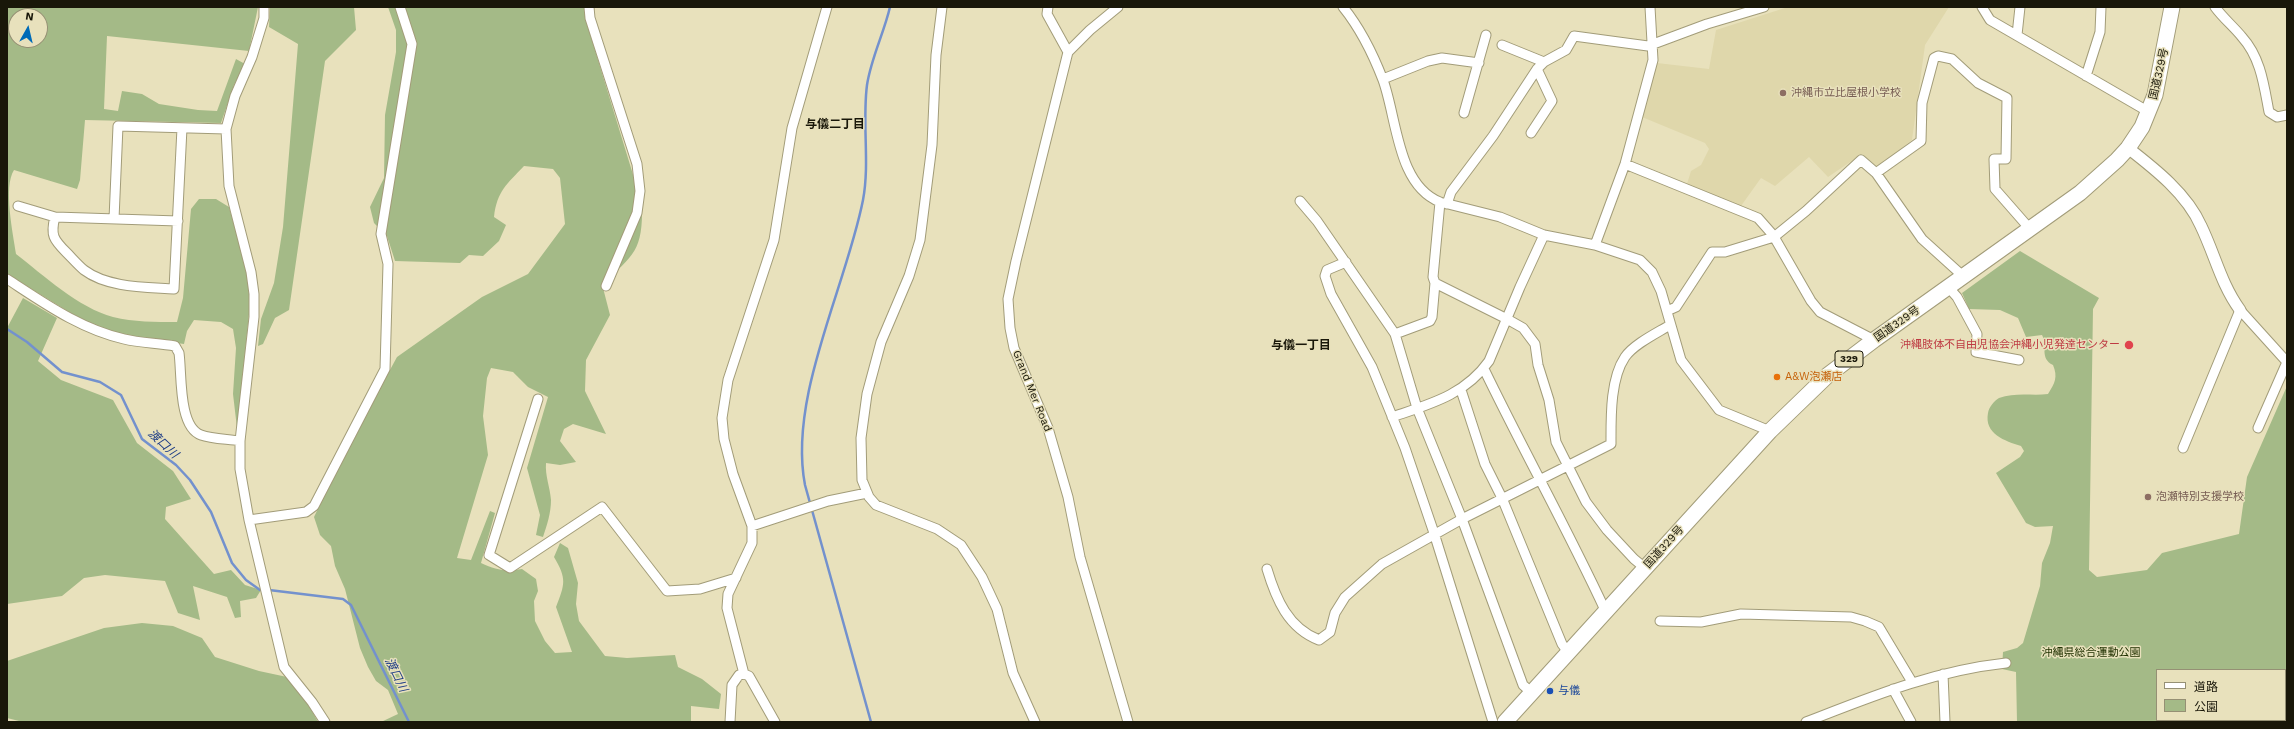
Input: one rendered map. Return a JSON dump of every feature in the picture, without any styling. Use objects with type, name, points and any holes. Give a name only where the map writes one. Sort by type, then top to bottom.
[{"type":"highway","name":"国道329号","points":[[1505,722],[1770,431],[1828,375],[1874,340],[1949,288],[2093,183],[2128,148],[2149,112],[2159,80],[2172,7]]},
{"type":"street","points":[[264,7],[264,18],[252,57],[235,96],[226,129],[228,186],[251,272],[254,294],[254,317],[240,441],[240,469],[249,520],[284,667],[312,702],[325,722]]},
{"type":"street","points":[[249,520],[306,512],[314,506],[385,369],[388,264],[381,234],[412,44],[400,7]]},
{"type":"street","points":[[589,7],[590,18],[637,164],[640,191],[637,213],[606,286]]},
{"type":"street","points":[[744,674],[727,608],[728,594],[752,543],[752,526],[733,474],[724,439],[722,418],[728,380],[774,240],[792,128],[827,7]]},
{"type":"street","points":[[942,7],[936,55],[932,145],[920,240],[909,276],[881,342],[867,394],[861,438],[862,480],[867,493],[876,505],[937,529],[961,544],[982,577],[997,609],[1013,673],[1035,722]]},
{"type":"street","points":[[1048,7],[1047,14],[1068,52],[1118,7]]},
{"type":"street","points":[[1343,7],[1356,24],[1382,79],[1408,172],[1418,187],[1432,199],[1444,203],[1500,217],[1544,235],[1595,245],[1640,260],[1652,272],[1667,312],[1681,360],[1719,410],[1770,431]]},
{"type":"street","points":[[1595,245],[1625,164],[1653,60],[1650,7]]},
{"type":"street","points":[[1395,334],[1430,321],[1432,317],[1435,283],[1433,277],[1444,203],[1450,192],[1493,136],[1537,69],[1544,62],[1566,50],[1574,36],[1648,46],[1681,35],[1706,24],[1764,7]]},
{"type":"street","points":[[1982,7],[1990,20],[2149,112]]},
{"type":"street","points":[[2017,35],[2020,7]]},
{"type":"street","points":[[2086,76],[2100,32],[2101,7]]},
{"type":"street","points":[[2215,7],[2243,38],[2252,52],[2262,74],[2269,112],[2277,118],[2287,115]]},
{"type":"street","points":[[1464,113],[1486,35]]},
{"type":"street","points":[[1502,45],[1544,62]]},
{"type":"street","name":"Grand Mer Road","points":[[1068,52],[1014,269],[1008,299],[1010,328],[1014,348],[1048,428],[1068,497],[1080,557],[1128,722]]},
{"type":"street","points":[[1876,173],[1921,141],[1922,103],[1934,58],[1938,56],[1952,59],[1978,83],[2007,98],[2006,159],[1994,159],[1995,189],[2030,229]]},
{"type":"street","points":[[1382,79],[1428,61],[1442,58],[1479,63]]},
{"type":"street","points":[[1531,133],[1552,101],[1537,69]]},
{"type":"street","points":[[114,219],[118,126],[226,129]]},
{"type":"street","points":[[55,217],[52,229],[55,239],[84,270],[106,280],[131,286],[174,289],[182,128]]},
{"type":"street","points":[[2128,148],[2163,177],[2185,202],[2201,225],[2222,280],[2240,310],[2287,362],[2258,428]]},
{"type":"street","points":[[1667,312],[1676,307],[1712,252],[1725,252],[1774,237],[1806,211],[1861,160],[1876,173],[1922,239],[1964,277]]},
{"type":"street","points":[[1625,164],[1758,218],[1774,237],[1810,300],[1820,312],[1874,340]]},
{"type":"street","points":[[1300,201],[1346,262],[1395,334],[1417,408],[1462,519],[1522,685],[1531,692]]},
{"type":"street","points":[[18,206],[55,217],[178,221]]},
{"type":"street","points":[[1392,417],[1461,390],[1484,368],[1489,361],[1544,235]]},
{"type":"street","points":[[1346,262],[1327,270],[1325,276],[1331,294],[1372,367],[1392,417],[1434,533],[1493,722]]},
{"type":"street","points":[[7,279],[52,308],[87,327],[124,339],[175,346],[179,353],[185,417],[190,428],[200,435],[240,441]]},
{"type":"street","points":[[1435,283],[1523,328],[1535,344],[1538,365],[1549,400],[1556,442],[1586,502],[1607,530],[1634,559],[1645,568]]},
{"type":"street","points":[[1949,288],[1957,297],[1977,334],[1976,352],[2019,360]]},
{"type":"street","points":[[2183,448],[2240,310]]},
{"type":"street","points":[[1267,569],[1274,592],[1293,623],[1310,636],[1319,640],[1330,632],[1335,613],[1345,597],[1382,564],[1434,533],[1540,480],[1567,464],[1611,444],[1611,416],[1615,382],[1625,357],[1648,338],[1670,325]]},
{"type":"street","points":[[1484,368],[1540,480],[1578,551],[1606,610]]},
{"type":"street","points":[[1461,390],[1485,464],[1502,498],[1562,644],[1568,652]]},
{"type":"street","points":[[538,399],[489,556],[510,568],[602,507],[667,591],[700,589],[736,578]]},
{"type":"street","points":[[752,526],[813,506],[867,493]]},
{"type":"street","points":[[1660,621],[1701,622],[1741,614],[1851,617],[1865,620],[1879,628],[1912,682]]},
{"type":"street","points":[[1806,722],[1912,682],[1943,674],[2006,663]]},
{"type":"street","points":[[730,722],[732,685],[739,675],[744,674],[749,676],[775,722]]},
{"type":"street","points":[[1943,674],[1945,722]]},
{"type":"street","points":[[1893,689],[1911,722]]},
{"type":"shaded area","name":"沖縄市立比屋根小学校","points":[[1788,7],[1949,7],[1925,45],[1912,140],[1878,167],[1862,154],[1828,177],[1809,157],[1775,186],[1761,178],[1741,206],[1687,184],[1691,171],[1701,165],[1709,149],[1705,143],[1642,117],[1657,63],[1709,69],[1716,30]]},
{"type":"green space","points":[[7,7],[258,7],[249,51],[107,36],[104,109],[118,111],[122,91],[142,94],[159,104],[198,110],[217,111],[236,59],[245,64],[234,85],[221,123],[85,120],[80,180],[77,189],[14,170],[9,187],[11,223],[16,254],[74,299],[100,313],[121,319],[137,321],[177,322],[183,298],[191,209],[199,199],[216,199],[229,207],[247,273],[250,305],[237,428],[233,394],[236,348],[233,329],[221,322],[194,320],[187,331],[184,344],[126,336],[87,323],[7,274]]},
{"type":"green space","points":[[270,7],[354,7],[356,30],[325,61],[289,310],[275,318],[263,344],[258,346],[261,319],[274,283],[283,227],[298,44],[269,27]]},
{"type":"green space","points":[[388,7],[584,7],[587,24],[642,204],[641,232],[634,251],[622,266],[602,284],[610,315],[586,360],[585,391],[606,434],[573,424],[564,429],[560,441],[576,462],[560,465],[546,463],[546,472],[551,500],[550,510],[543,537],[536,535],[540,515],[527,468],[548,397],[528,387],[513,372],[491,368],[487,378],[483,416],[488,455],[457,558],[471,560],[490,511],[495,513],[481,563],[501,570],[522,569],[536,579],[538,591],[534,601],[535,621],[545,641],[555,653],[572,652],[556,607],[563,587],[563,576],[554,557],[560,543],[568,548],[578,583],[576,604],[579,621],[605,656],[627,658],[675,655],[678,667],[702,679],[721,694],[719,709],[691,706],[691,722],[381,722],[398,714],[388,690],[376,681],[368,667],[360,648],[345,589],[335,566],[331,546],[320,535],[314,517],[347,449],[397,357],[482,297],[528,274],[565,224],[560,178],[553,169],[524,166],[500,194],[495,208],[494,217],[506,225],[499,241],[483,256],[469,255],[460,263],[395,261],[387,236],[374,223],[370,207],[384,178],[385,115],[396,52],[396,30]]},
{"type":"green space","name":"沖縄県総合運動公園","points":[[2020,251],[2099,298],[2093,309],[2089,570],[2097,577],[2147,570],[2162,553],[2239,534],[2247,477],[2287,386],[2287,722],[2017,722],[2016,672],[2002,669],[2003,652],[2017,648],[2023,643],[2040,586],[2042,563],[2050,543],[2053,526],[2035,527],[2026,523],[1996,473],[2020,457],[2024,451],[2021,446],[2002,439],[1992,431],[1989,426],[1988,413],[1995,401],[2005,396],[2048,394],[2054,383],[2055,373],[2053,365],[2046,359],[2044,339],[2042,335],[2026,337],[2018,318],[2000,310],[1969,309],[1962,293]]},
{"type":"green space","points":[[23,298],[57,318],[38,361],[61,380],[113,400],[137,443],[173,471],[191,499],[166,507],[165,519],[214,574],[231,570],[245,585],[261,590],[256,598],[240,601],[241,617],[235,618],[227,597],[193,586],[200,620],[178,613],[165,581],[105,575],[84,578],[62,596],[7,604],[7,328]]},
{"type":"green space","points":[[142,623],[173,626],[202,638],[215,657],[259,671],[287,677],[307,702],[318,722],[23,722],[7,718],[7,661],[104,628]]},
{"type":"waterway","points":[[871,722],[805,485],[802,451],[804,416],[811,379],[855,234],[863,200],[866,172],[865,114],[867,85],[871,65],[890,7]]},
{"type":"waterway","name":"渡口川","points":[[7,329],[27,342],[62,372],[100,382],[121,395],[142,439],[176,465],[190,480],[211,512],[232,563],[246,580],[260,590]]},
{"type":"waterway","name":"渡口川","points":[[269,590],[343,599],[351,605],[409,722]]},
{"type":"place","name":"沖縄市立比屋根小学校","points":[[1783,93]]},
{"type":"place","name":"沖縄肢体不自由児協会沖縄小児発達センター","points":[[2129,345]]},
{"type":"place","name":"A&W泡瀬店","points":[[1777,377]]},
{"type":"place","name":"泡瀬特別支援学校","points":[[2148,497]]},
{"type":"place","name":"与儀","points":[[1550,691]]},
{"type":"district","name":"与儀二丁目","points":[[835,124]]},
{"type":"district","name":"与儀一丁目","points":[[1301,345]]}]
